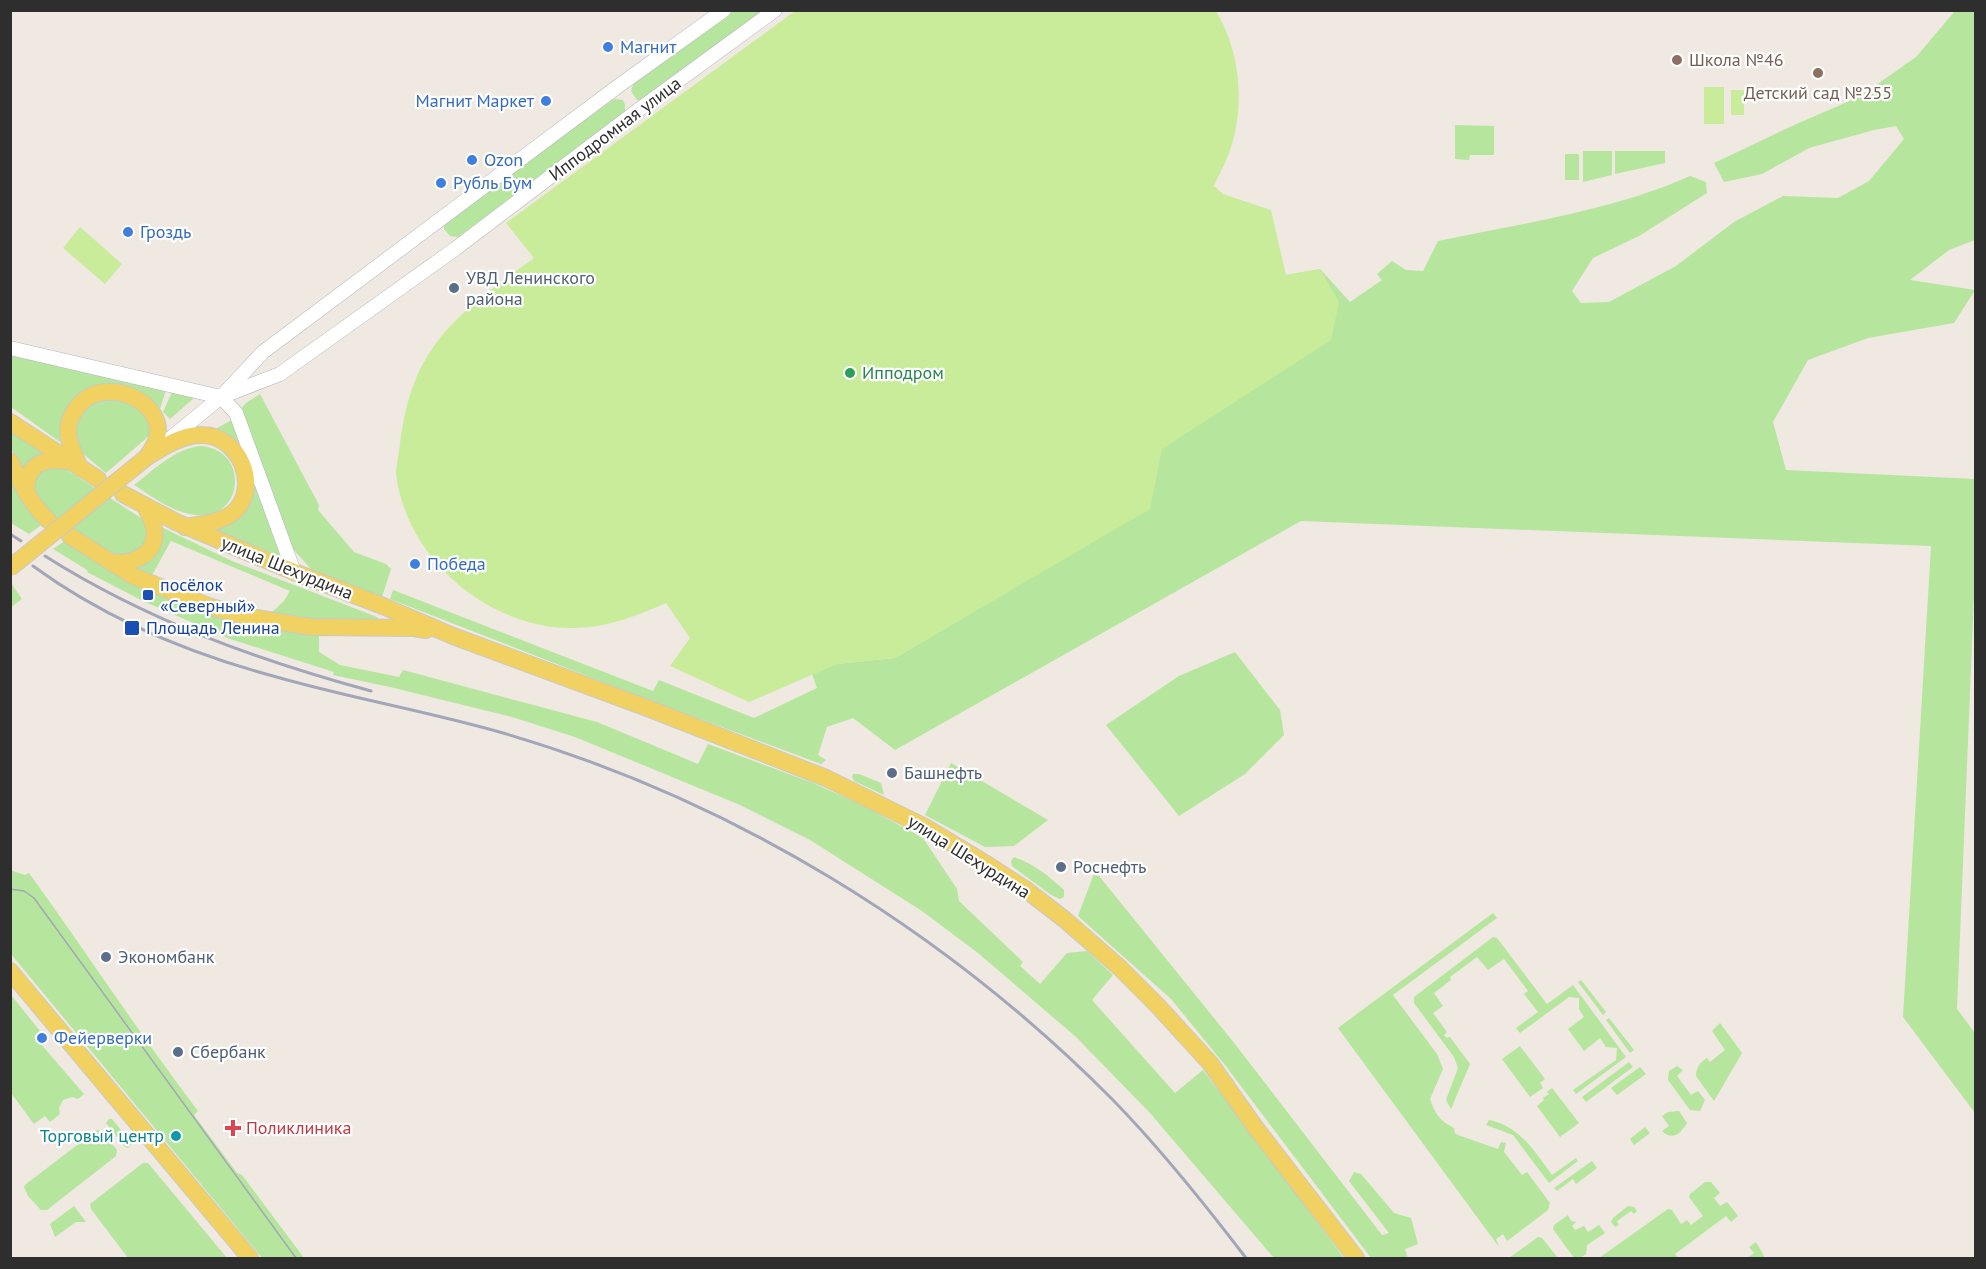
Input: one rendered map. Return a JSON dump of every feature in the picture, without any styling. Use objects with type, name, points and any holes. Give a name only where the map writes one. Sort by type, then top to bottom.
[{"type":"main road","points":[[74,464],[69,440],[69,422],[72,414],[85,399],[102,391],[125,394],[142,404],[154,415],[156,440],[147,457]]},
{"type":"main road","points":[[10,422],[98,479]]},
{"type":"main road","points":[[10,568],[147,457],[166,445],[204,435],[224,442],[242,463],[246,484],[242,500],[234,511],[217,520],[185,527]]},
{"type":"main road","points":[[27,494],[28,476],[35,465],[49,460],[74,464]]},
{"type":"main road","points":[[10,461],[27,494],[40,513],[48,519]]},
{"type":"main road","name":"улица Шехурдина","points":[[123,494],[185,527],[294,572],[453,636],[826,778],[925,827],[1025,889],[1064,919],[1119,967],[1202,1055],[1356,1258]]},
{"type":"main road","points":[[108,561],[122,564],[135,561],[149,550],[155,535],[152,519],[146,508]]},
{"type":"main road","name":"улица Шехурдина","points":[[70,536],[108,561],[152,584],[211,607],[245,616],[311,627],[414,628],[453,636]]},
{"type":"main road","points":[[377,628],[386,622],[387,616],[378,604]]},
{"type":"main road","points":[[10,971],[249,1258]]},
{"type":"street","name":"Ипподромная улица","points":[[221,397],[258,357],[608,94],[724,10]]},
{"type":"street","name":"Ипподромная улица","points":[[221,397],[280,374],[455,249],[775,10]]},
{"type":"street","points":[[10,348],[221,397],[236,413],[294,572]]},
{"type":"street","points":[[147,457],[221,397]]},
{"type":"green space","points":[[732,11],[765,11],[643,100],[637,100],[631,91],[634,82]]},
{"type":"green space","name":"Ипподром","points":[[795,11],[1216,11],[1231,44],[1236,63],[1239,101],[1234,138],[1214,186],[1223,194],[1271,210],[1286,275],[1320,269],[1339,302],[1331,340],[1162,449],[1150,509],[895,658],[837,664],[749,702],[670,666],[690,638],[666,603],[617,622],[592,627],[565,628],[535,624],[505,614],[478,599],[432,558],[415,532],[403,504],[396,471],[408,400],[417,375],[430,352],[464,312],[534,258],[506,223]]},
{"type":"green space","points":[[1955,11],[1975,11],[1975,240],[1949,250],[1910,280],[1975,290],[1954,323],[1868,338],[1808,360],[1773,422],[1786,470],[1975,479],[1975,571],[1957,1009],[1975,1033],[1975,1113],[1903,1017],[1931,546],[1301,521],[895,750],[853,718],[827,727],[818,755],[826,760],[821,764],[390,599],[393,590],[653,691],[659,680],[754,718],[817,688],[812,674],[837,664],[895,658],[1069,555],[1286,275],[1320,269],[1350,302],[1382,280],[1377,274],[1392,261],[1406,270],[1423,271],[1438,241],[1599,207],[1661,188],[1690,176],[1706,182],[1707,193],[1639,236],[1593,258],[1572,291],[1581,303],[1609,302],[1676,266],[1734,222],[1783,196],[1838,198],[1869,181],[1904,139],[1896,126],[1809,148],[1762,174],[1724,182],[1714,163],[1859,97],[1916,57]]},
{"type":"green space","points":[[1704,87],[1724,87],[1724,124],[1704,124]]},
{"type":"green space","points":[[1731,90],[1744,90],[1744,115],[1731,115]]},
{"type":"green space","points":[[614,99],[623,100],[625,113],[458,237],[450,236],[444,229],[444,223]]},
{"type":"green space","points":[[1455,125],[1494,126],[1494,155],[1470,155],[1469,160],[1455,159]]},
{"type":"green space","points":[[1583,151],[1612,151],[1612,175],[1583,182]]},
{"type":"green space","points":[[1615,151],[1665,151],[1665,163],[1615,174]]},
{"type":"green space","points":[[1565,154],[1579,154],[1579,180],[1565,180]]},
{"type":"green space","points":[[80,227],[122,264],[105,284],[63,248]]},
{"type":"green space","points":[[10,351],[167,387],[159,412],[103,385],[60,442],[11,407]]},
{"type":"green space","points":[[172,392],[194,398],[170,419],[163,412]]},
{"type":"green space","points":[[260,394],[319,505],[318,510],[354,552],[386,564],[391,569],[382,597],[312,570],[292,548],[240,414],[245,404]]},
{"type":"green space","points":[[100,397],[134,404],[151,423],[149,436],[106,473],[81,452],[74,438],[76,418]]},
{"type":"green space","points":[[235,418],[284,559],[211,529],[251,490],[212,431]]},
{"type":"green space","points":[[11,432],[42,453],[22,471],[11,448]]},
{"type":"green space","points":[[199,446],[215,449],[227,458],[233,470],[235,483],[232,496],[225,506],[213,514],[196,515],[179,511],[134,485],[172,456]]},
{"type":"green space","points":[[61,466],[144,520],[149,525],[145,548],[116,557],[72,531],[44,507],[35,497],[35,473]]},
{"type":"green space","points":[[10,476],[44,523],[29,534],[11,523]]},
{"type":"green space","points":[[161,527],[232,561],[377,617],[379,620],[324,622],[272,614],[290,591],[171,541],[152,575],[134,571]]},
{"type":"green space","points":[[66,540],[118,575],[319,634],[319,652],[340,665],[399,677],[403,670],[597,722],[698,764],[708,744],[813,783],[862,805],[923,838],[957,889],[959,901],[1023,962],[1020,966],[1040,984],[1067,953],[1087,951],[1113,975],[1092,1000],[1175,1093],[1203,1070],[1344,1258],[1274,1258],[1150,1113],[1076,1037],[978,953],[922,911],[810,840],[740,805],[575,737],[512,717],[333,675],[334,672],[230,639],[143,601],[87,572],[53,549]]},
{"type":"green space","points":[[10,584],[22,599],[11,607]]},
{"type":"green space","points":[[1235,652],[1280,710],[1284,735],[1245,774],[1179,816],[1106,725],[1179,676]]},
{"type":"green space","points":[[951,763],[1048,820],[1014,846],[985,847],[925,815]]},
{"type":"green space","points":[[853,774],[859,774],[881,783],[884,795],[854,781]]},
{"type":"green space","points":[[1014,857],[1047,875],[1064,890],[1064,897],[1060,899],[1051,895],[1012,866],[1011,861]]},
{"type":"green space","points":[[10,870],[25,875],[29,873],[198,1111],[194,1115],[304,1258],[262,1258],[11,954]]},
{"type":"green space","points":[[1095,871],[1235,1044],[1382,1235],[1389,1233],[1349,1181],[1354,1172],[1361,1174],[1394,1213],[1411,1218],[1418,1244],[1405,1249],[1408,1258],[1371,1258],[1225,1065],[1171,999],[1078,916]]},
{"type":"green space","points":[[1493,913],[1497,918],[1393,995],[1437,1054],[1443,1069],[1430,1099],[1439,1116],[1454,1128],[1458,1135],[1498,1149],[1501,1142],[1506,1143],[1504,1152],[1522,1175],[1527,1172],[1550,1203],[1548,1210],[1507,1241],[1503,1234],[1496,1239],[1499,1247],[1338,1028]]},
{"type":"green space","points":[[1493,937],[1497,938],[1547,1004],[1573,985],[1626,1057],[1576,1094],[1573,1090],[1616,1060],[1617,1048],[1606,1047],[1600,1038],[1584,1051],[1568,1029],[1584,1017],[1579,1009],[1579,998],[1569,997],[1520,1033],[1516,1028],[1538,1012],[1524,994],[1528,991],[1504,959],[1488,970],[1477,957],[1450,977],[1451,980],[1434,993],[1443,1006],[1433,1013],[1447,1032],[1444,1035],[1447,1038],[1450,1037],[1470,1064],[1451,1109],[1446,1100],[1458,1068],[1454,1057],[1414,1003],[1414,997]]},
{"type":"green space","points":[[1581,980],[1606,1012],[1603,1015],[1578,982]]},
{"type":"green space","points":[[11,995],[40,1031],[34,1036],[84,1094],[78,1099],[72,1097],[63,1100],[59,1108],[60,1114],[50,1122],[45,1116],[34,1124],[11,1093]]},
{"type":"green space","points":[[1609,1018],[1634,1050],[1630,1053],[1606,1020]]},
{"type":"green space","points":[[1720,1023],[1742,1053],[1714,1101],[1696,1073],[1707,1058],[1710,1062],[1725,1050],[1712,1031]]},
{"type":"green space","points":[[1520,1046],[1545,1079],[1540,1083],[1543,1088],[1530,1097],[1502,1059]]},
{"type":"green space","points":[[1629,1062],[1633,1067],[1586,1102],[1582,1097]]},
{"type":"green space","points":[[1677,1066],[1683,1070],[1677,1076],[1691,1095],[1698,1091],[1705,1100],[1700,1111],[1690,1110],[1668,1080],[1669,1071]]},
{"type":"green space","points":[[1640,1067],[1646,1074],[1617,1095],[1611,1088]]},
{"type":"green space","points":[[1552,1088],[1579,1123],[1560,1137],[1537,1106]]},
{"type":"green space","points":[[1679,1111],[1687,1123],[1676,1135],[1670,1136],[1662,1131],[1669,1126],[1662,1116],[1668,1112]]},
{"type":"green space","points":[[112,1119],[130,1141],[131,1145],[128,1148],[106,1123]]},
{"type":"green space","points":[[1489,1120],[1500,1123],[1518,1134],[1533,1149],[1552,1175],[1576,1158],[1578,1161],[1549,1183],[1513,1135],[1486,1125]]},
{"type":"green space","points":[[1645,1127],[1650,1133],[1634,1145],[1630,1139]]},
{"type":"green space","points":[[97,1130],[101,1131],[117,1150],[116,1156],[47,1210],[41,1210],[28,1196],[24,1187],[26,1184]]},
{"type":"green space","points":[[1592,1161],[1597,1168],[1576,1184],[1573,1179],[1557,1191],[1554,1188]]},
{"type":"green space","points":[[143,1163],[148,1163],[227,1258],[128,1258],[91,1209],[90,1204]]},
{"type":"green space","points":[[1705,1182],[1711,1182],[1720,1193],[1714,1198],[1720,1206],[1727,1202],[1738,1216],[1731,1222],[1726,1216],[1675,1254],[1678,1258],[1599,1258],[1668,1209],[1672,1210],[1681,1224],[1687,1220],[1691,1225],[1703,1216],[1689,1197]]},
{"type":"green space","points":[[74,1206],[86,1222],[76,1222],[55,1237],[50,1224]]},
{"type":"green space","points":[[1628,1206],[1634,1207],[1637,1211],[1634,1214],[1631,1211],[1617,1221],[1619,1225],[1615,1227],[1611,1222],[1613,1218]]},
{"type":"green space","points":[[1568,1215],[1571,1221],[1576,1222],[1572,1226],[1575,1230],[1584,1226],[1588,1232],[1599,1225],[1605,1233],[1587,1245],[1586,1254],[1580,1258],[1574,1258],[1553,1229],[1554,1225]]},
{"type":"green space","points":[[1538,1237],[1542,1238],[1558,1258],[1509,1258]]},
{"type":"green space","points":[[1756,1242],[1765,1258],[1747,1258],[1754,1253],[1749,1247]]},
{"type":"tram line","points":[[10,889],[24,891],[34,898],[296,1258]]},
{"type":"railway","points":[[10,534],[21,541]]},
{"type":"railway","points":[[45,556],[123,600],[203,636],[286,666],[371,691]]},
{"type":"railway","points":[[33,566],[88,602],[178,645],[241,667],[503,733],[588,761],[672,795],[752,834],[831,878],[906,927],[978,980],[1047,1038],[1112,1099],[1148,1137],[1246,1258]]},
{"type":"place","name":"Магнит","points":[[608,47]]},
{"type":"place","name":"Школа №46","points":[[1677,60]]},
{"type":"place","name":"Детский сад №255","points":[[1818,73]]},
{"type":"place","name":"Магнит Маркет","points":[[546,101]]},
{"type":"place","name":"Ozon","points":[[472,160]]},
{"type":"place","name":"Рубль Бум","points":[[441,183]]},
{"type":"place","name":"Гроздь","points":[[128,232]]},
{"type":"place","name":"УВД Ленинского района","points":[[454,288]]},
{"type":"place","name":"Ипподром","points":[[850,373]]},
{"type":"place","name":"Победа","points":[[415,564]]},
{"type":"place","name":"посёлок «Северный»","points":[[148,595]]},
{"type":"place","name":"Площадь Ленина","points":[[132,628]]},
{"type":"place","name":"Башнефть","points":[[892,773]]},
{"type":"place","name":"Роснефть","points":[[1061,867]]},
{"type":"place","name":"Экономбанк","points":[[106,957]]},
{"type":"place","name":"Фейерверки","points":[[42,1038]]},
{"type":"place","name":"Сбербанк","points":[[178,1052]]},
{"type":"place","name":"Поликлиника","points":[[233,1128]]},
{"type":"place","name":"Торговый центр","points":[[176,1136]]}]
